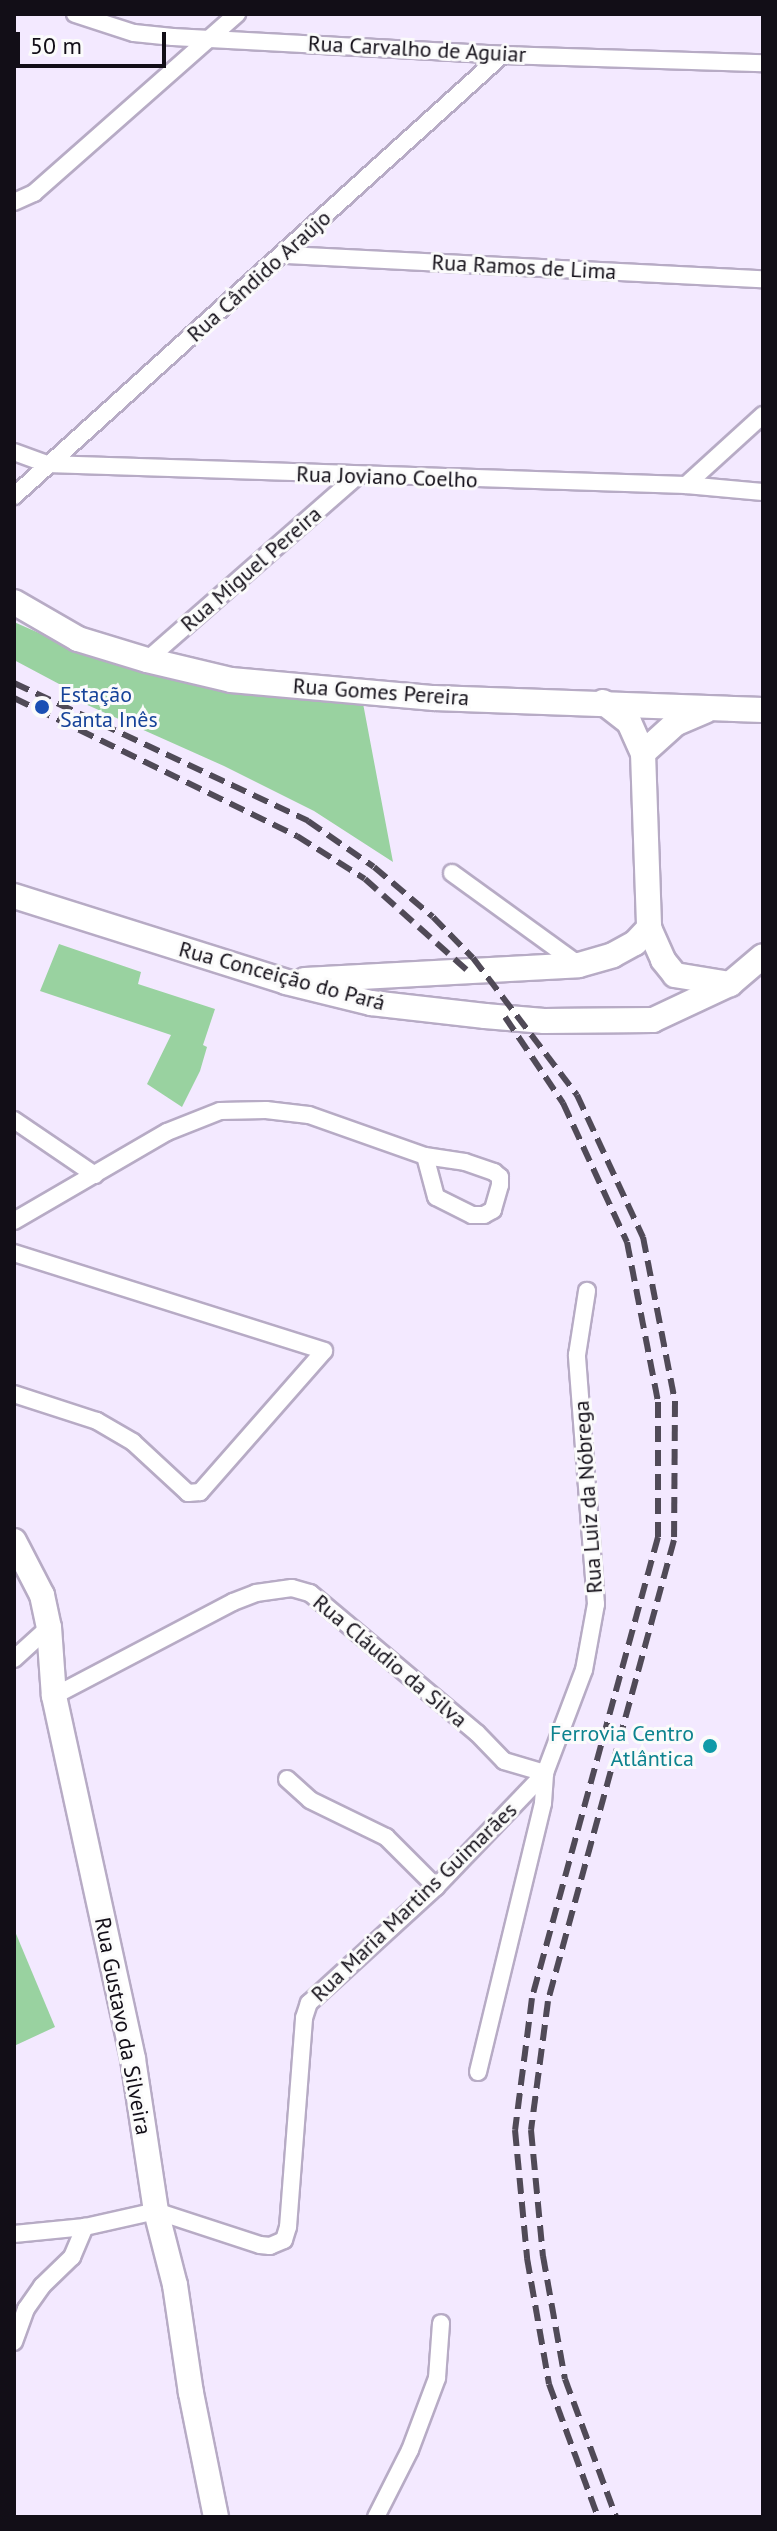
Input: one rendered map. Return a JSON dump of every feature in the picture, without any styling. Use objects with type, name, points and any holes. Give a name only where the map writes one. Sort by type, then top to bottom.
[{"type":"main road","name":"Rua Gomes Pereira","points":[[14,602],[78,639],[147,660],[246,682],[434,698],[603,702],[711,709],[757,705]]},
{"type":"main road","points":[[603,702],[629,722],[643,753],[649,928],[663,960],[675,975],[730,984],[763,956]]},
{"type":"main road","points":[[643,753],[675,724],[711,709]]},
{"type":"main road","name":"Rua Conceição do Pará","points":[[14,896],[286,982],[371,1003],[453,1014],[544,1021],[653,1020],[730,984]]},
{"type":"main road","points":[[286,982],[579,965],[613,955],[635,943],[649,928]]},
{"type":"main road","name":"Rua Gustavo da Silveira","points":[[14,1541],[42,1595],[49,1627],[54,1696],[133,2059],[156,2211],[175,2285],[191,2393],[216,2517]]},
{"type":"street","name":"Rua Carvalho de Aguiar","points":[[75,14],[134,33],[502,55],[763,63]]},
{"type":"street","points":[[14,202],[34,193],[237,14]]},
{"type":"street","name":"Rua Cândido Araújo","points":[[14,496],[285,255],[502,55]]},
{"type":"street","name":"Rua Ramos de Lima","points":[[285,255],[763,279]]},
{"type":"street","points":[[686,485],[763,415]]},
{"type":"street","name":"Rua Joviano Coelho","points":[[14,452],[47,464],[356,477],[686,485],[763,492]]},
{"type":"street","name":"Rua Miguel Pereira","points":[[147,660],[356,477]]},
{"type":"street","points":[[452,873],[579,965]]},
{"type":"street","points":[[14,1221],[167,1132],[220,1111],[266,1110],[309,1115],[425,1156],[465,1162],[494,1172],[500,1177],[500,1185],[493,1210],[484,1215],[472,1215],[436,1197],[425,1156]]},
{"type":"street","points":[[14,1120],[95,1175]]},
{"type":"street","points":[[14,1253],[324,1351],[200,1492],[188,1493],[133,1442],[97,1421],[14,1394]]},
{"type":"street","name":"Rua Luiz da Nóbrega","points":[[478,2072],[543,1803],[545,1773],[584,1670],[596,1604],[597,1583],[577,1355],[587,1291]]},
{"type":"street","name":"Rua Cláudio da Silva","points":[[54,1696],[233,1602],[256,1593],[292,1588],[310,1593],[477,1733],[504,1761],[545,1773]]},
{"type":"street","points":[[14,1659],[49,1627]]},
{"type":"street","name":"Rua Maria Martins Guimarães","points":[[156,2211],[260,2245],[270,2246],[284,2240],[288,2227],[304,2018],[309,2003],[436,1887],[545,1773]]},
{"type":"street","points":[[287,1779],[310,1800],[346,1814],[386,1837],[436,1887]]},
{"type":"street","points":[[14,2234],[85,2227],[156,2211]]},
{"type":"street","points":[[14,2342],[26,2309],[72,2257],[85,2227]]},
{"type":"street","points":[[376,2517],[429,2402],[437,2378],[441,2323]]},
{"type":"green space","points":[[14,622],[96,658],[224,690],[362,698],[393,862],[314,811],[224,766],[74,699],[76,693],[14,660]]},
{"type":"green space","points":[[59,944],[141,972],[138,984],[215,1009],[203,1045],[207,1047],[200,1071],[182,1107],[147,1084],[171,1035],[40,991]]},
{"type":"green space","points":[[14,1929],[55,2027],[14,2046]]},
{"type":"railway","points":[[14,683],[308,821],[374,867],[433,917],[473,958],[577,1095],[643,1237],[675,1401],[674,1540],[548,2001],[531,2130],[543,2256],[565,2379],[616,2517]]},
{"type":"railway","points":[[14,698],[297,836],[365,879],[470,973]]},
{"type":"railway","points":[[505,1017],[563,1103],[627,1242],[658,1402],[658,1537],[532,1998],[515,2130],[527,2258],[549,2384],[598,2517]]},
{"type":"place","name":"Estação Santa Inês","points":[[42,707]]},
{"type":"place","name":"Ferrovia Centro Atlântica","points":[[710,1746]]}]
